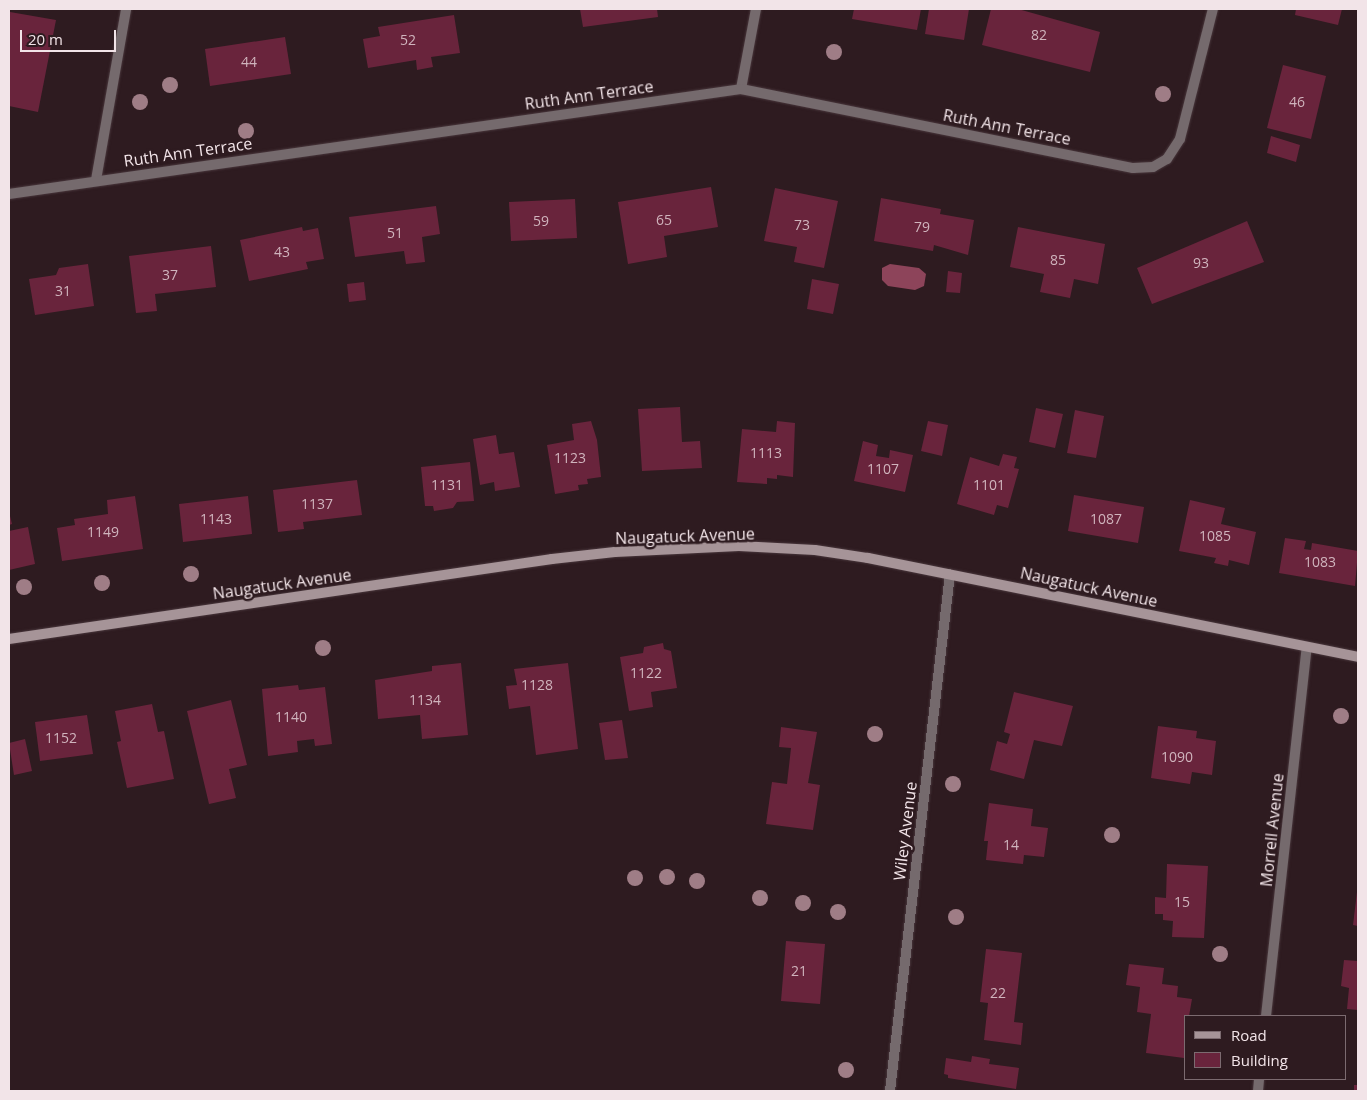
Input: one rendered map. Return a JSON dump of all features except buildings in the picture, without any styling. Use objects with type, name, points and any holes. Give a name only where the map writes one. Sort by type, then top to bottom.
[{"type":"main road","name":"Naugatuck Avenue","points":[[9,639],[615,552],[739,546],[815,550],[950,574],[1358,657]]},
{"type":"street","points":[[96,180],[126,9]]},
{"type":"street","points":[[741,89],[756,9]]},
{"type":"street","name":"Ruth Ann Terrace","points":[[9,194],[96,180],[741,89],[1133,168],[1153,167],[1167,158],[1174,150],[1185,124],[1213,9]]},
{"type":"street","name":"Wiley Avenue","points":[[890,1091],[950,574]]},
{"type":"street","name":"Morrell Avenue","points":[[1266,1015],[1308,647]]},
{"type":"shaded area","points":[[890,264],[919,268],[926,274],[924,286],[915,290],[888,286],[882,280],[882,268]]}]
